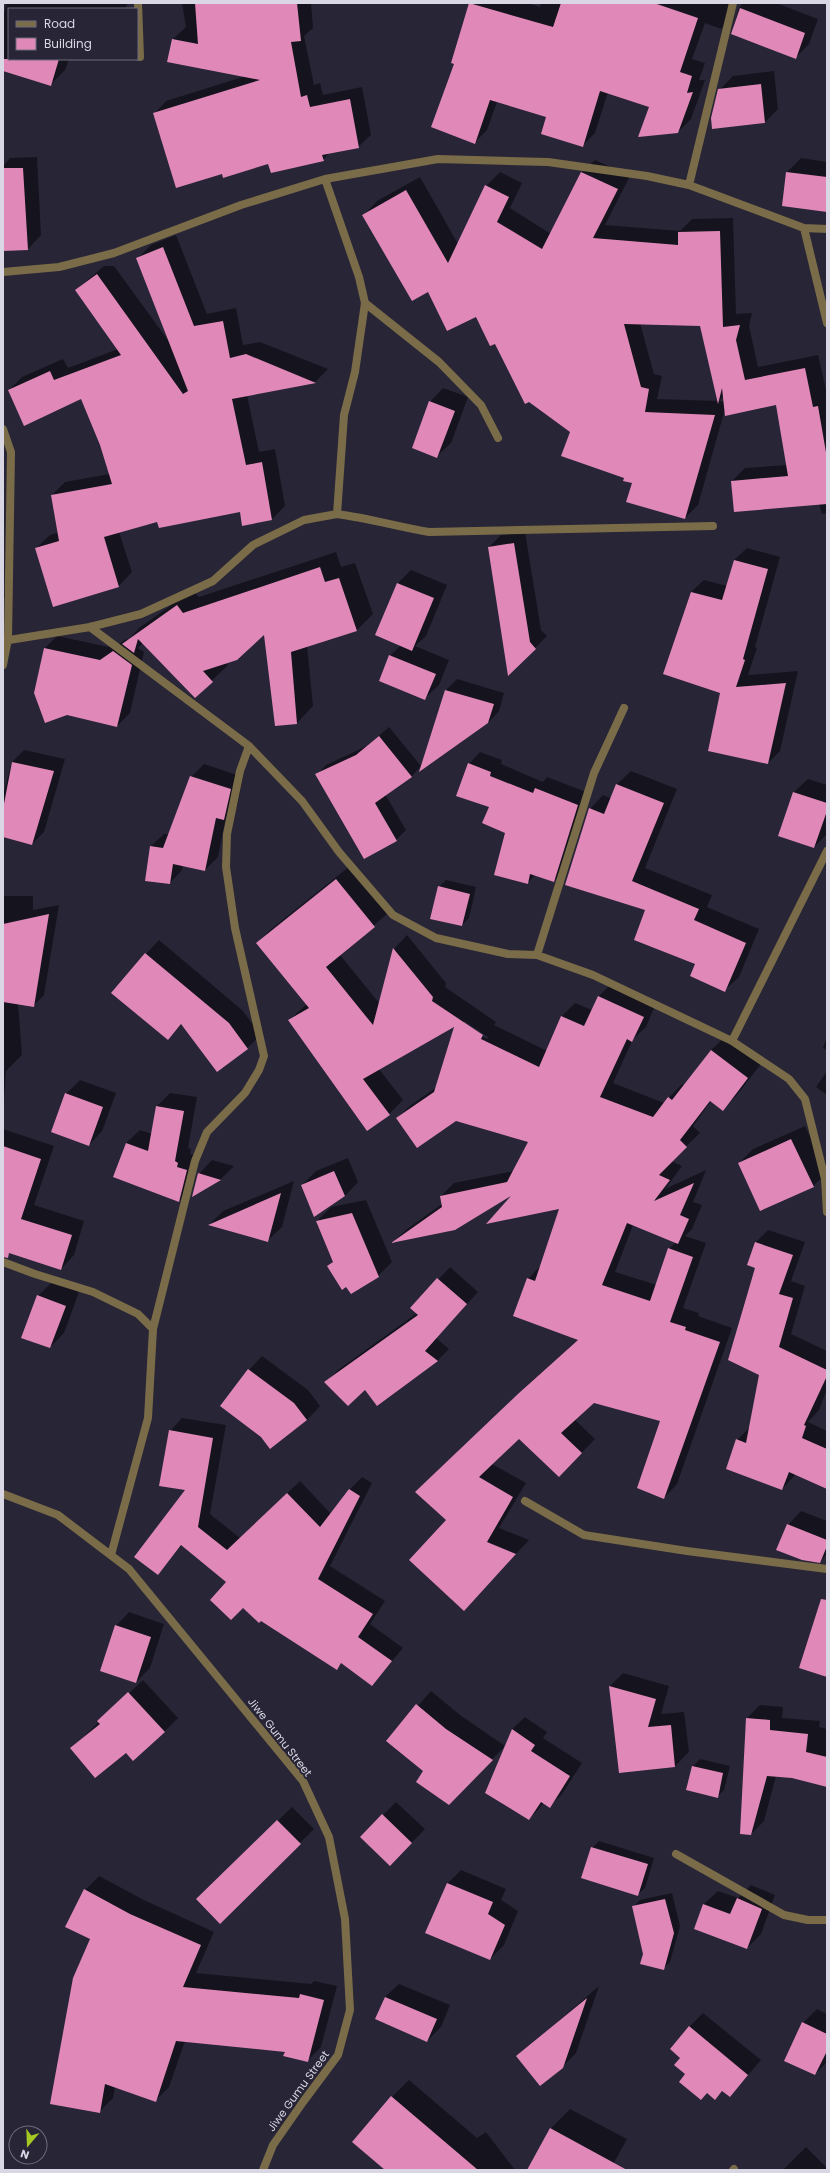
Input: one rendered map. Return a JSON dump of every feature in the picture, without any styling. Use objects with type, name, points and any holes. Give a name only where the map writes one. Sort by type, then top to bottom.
[{"type":"street","points":[[138,3],[140,57]]},
{"type":"street","points":[[689,185],[733,3]]},
{"type":"street","points":[[3,272],[58,267],[114,253],[241,206],[325,179],[438,159],[548,162],[647,176],[689,185],[804,228],[827,229]]},
{"type":"street","points":[[325,179],[359,277],[365,303],[355,372],[344,415],[337,514]]},
{"type":"street","points":[[804,228],[827,323]]},
{"type":"street","points":[[365,303],[439,362],[481,405],[498,438]]},
{"type":"street","points":[[3,429],[11,452],[6,640],[3,665]]},
{"type":"street","points":[[6,640],[90,627],[141,614],[213,581],[253,544],[304,520],[337,514],[368,518],[399,528],[429,532],[713,526]]},
{"type":"street","points":[[90,627],[249,746],[302,802],[339,852],[393,915],[436,938],[508,954],[537,955],[593,975],[732,1041],[789,1079],[805,1099],[825,1179],[827,1212]]},
{"type":"street","points":[[537,955],[594,773],[624,708]]},
{"type":"street","points":[[111,1555],[148,1418],[153,1329],[195,1161],[207,1132],[245,1093],[259,1070],[264,1056],[235,928],[226,866],[227,834],[240,771],[249,746]]},
{"type":"street","points":[[732,1041],[827,851]]},
{"type":"street","points":[[3,1262],[35,1274],[93,1292],[138,1314],[153,1329]]},
{"type":"street","name":"Jiwe Gumu Street","points":[[3,1494],[58,1515],[129,1569],[303,1781],[329,1837],[345,1919],[350,2010],[338,2055],[273,2145],[263,2170]]},
{"type":"street","points":[[525,1501],[584,1535],[687,1551],[827,1569]]},
{"type":"street","points":[[676,1854],[784,1915],[808,1920],[827,1920]]},
{"type":"building","points":[[195,3],[297,3],[301,41],[291,42],[301,97],[307,95],[310,107],[350,99],[359,148],[322,155],[324,161],[271,173],[268,164],[223,178],[222,174],[176,188],[153,113],[260,80],[167,62],[172,39],[198,44]]},
{"type":"building","points":[[469,3],[553,27],[561,3],[654,3],[698,18],[680,72],[692,76],[687,93],[693,92],[678,133],[638,137],[649,107],[600,91],[583,147],[541,134],[546,117],[490,100],[475,144],[431,127],[454,64],[451,63]]},
{"type":"building","points":[[740,8],[805,33],[796,59],[731,34]]},
{"type":"building","points":[[3,59],[59,60],[51,86],[3,71]]},
{"type":"building","points":[[761,84],[765,123],[712,129],[711,118],[718,89]]},
{"type":"building","points":[[3,168],[23,168],[28,250],[3,251]]},
{"type":"building","points":[[581,172],[618,189],[593,238],[678,245],[678,232],[720,231],[723,327],[740,325],[736,340],[745,380],[805,368],[813,407],[818,406],[827,458],[827,504],[734,512],[731,481],[788,476],[776,405],[725,416],[722,388],[718,404],[700,326],[624,324],[641,387],[649,389],[645,412],[715,415],[685,519],[626,502],[632,483],[623,481],[624,478],[561,456],[570,432],[529,402],[525,404],[495,344],[490,346],[476,317],[447,331],[428,292],[412,301],[362,215],[406,190],[448,263],[485,185],[509,197],[497,222],[542,249]]},
{"type":"building","points":[[786,172],[827,177],[827,212],[782,206]]},
{"type":"building","points":[[163,247],[194,326],[223,321],[230,358],[246,354],[316,383],[232,399],[246,465],[262,462],[272,520],[242,526],[240,512],[159,528],[157,522],[104,537],[119,587],[53,607],[35,548],[59,541],[51,495],[112,484],[100,445],[81,399],[24,426],[8,390],[50,371],[54,380],[121,355],[75,290],[97,274],[183,394],[188,391],[136,258]]},
{"type":"building","points":[[429,401],[455,411],[437,458],[412,448]]},
{"type":"building","points":[[514,543],[530,642],[536,649],[508,676],[488,547]]},
{"type":"building","points":[[734,560],[768,569],[743,659],[745,660],[736,687],[786,683],[768,764],[708,751],[720,693],[663,674],[691,592],[722,600]]},
{"type":"building","points":[[320,567],[325,582],[339,578],[357,631],[291,652],[297,724],[275,726],[264,635],[237,660],[203,671],[213,682],[195,698],[138,639],[134,653],[122,644],[177,605],[183,613]]},
{"type":"building","points":[[397,583],[434,598],[412,651],[375,635]]},
{"type":"building","points":[[44,648],[100,660],[113,651],[132,665],[117,727],[67,715],[45,723],[34,693]]},
{"type":"building","points":[[389,655],[436,674],[425,700],[379,681]]},
{"type":"building","points":[[445,690],[494,704],[488,723],[419,772]]},
{"type":"building","points":[[379,736],[412,777],[375,803],[397,841],[364,859],[315,774],[356,755]]},
{"type":"building","points":[[12,762],[54,771],[32,845],[3,837],[3,809]]},
{"type":"building","points":[[468,763],[491,772],[490,776],[533,793],[535,788],[578,805],[554,882],[530,874],[528,884],[494,875],[505,833],[482,823],[489,807],[456,796]]},
{"type":"building","points":[[190,776],[231,789],[224,820],[216,818],[205,871],[173,864],[170,884],[145,881],[150,846],[163,848]]},
{"type":"building","points":[[616,784],[664,803],[632,881],[699,909],[694,920],[746,943],[725,992],[690,976],[695,964],[634,940],[645,910],[565,885],[589,808],[604,814]]},
{"type":"building","points":[[793,792],[827,803],[827,811],[814,848],[778,836]]},
{"type":"building","points":[[336,879],[375,927],[326,967],[373,1025],[393,948],[433,997],[432,1001],[483,1035],[481,1039],[539,1067],[561,1016],[584,1026],[598,996],[644,1017],[632,1042],[627,1039],[600,1097],[653,1117],[668,1097],[672,1100],[711,1050],[748,1078],[723,1111],[710,1101],[680,1140],[687,1147],[659,1175],[670,1180],[654,1201],[694,1183],[680,1215],[689,1219],[678,1244],[627,1223],[602,1285],[650,1301],[668,1248],[693,1257],[670,1322],[686,1327],[685,1330],[720,1342],[664,1499],[637,1488],[660,1421],[594,1403],[561,1433],[582,1453],[559,1477],[519,1439],[479,1477],[513,1497],[487,1542],[516,1554],[464,1611],[409,1560],[446,1520],[415,1492],[519,1393],[578,1340],[513,1316],[527,1278],[535,1281],[559,1209],[486,1224],[511,1196],[455,1230],[391,1243],[442,1207],[440,1196],[507,1182],[528,1142],[456,1121],[417,1148],[396,1118],[434,1092],[454,1027],[363,1079],[390,1115],[367,1131],[288,1020],[309,1008],[256,943]]},
{"type":"building","points":[[438,886],[470,894],[462,926],[430,919]]},
{"type":"building","points":[[49,914],[34,1007],[3,1002],[3,924]]},
{"type":"building","points":[[145,953],[229,1023],[248,1049],[217,1072],[181,1024],[168,1040],[111,993]]},
{"type":"building","points":[[65,1093],[103,1107],[89,1146],[51,1132]]},
{"type":"building","points":[[156,1106],[184,1111],[175,1161],[178,1163],[177,1167],[187,1170],[179,1202],[113,1177],[126,1143],[148,1151]]},
{"type":"building","points":[[791,1139],[814,1187],[760,1211],[738,1163]]},
{"type":"building","points":[[3,1146],[41,1159],[21,1219],[72,1235],[61,1270],[9,1253],[8,1258],[3,1257]]},
{"type":"building","points":[[334,1171],[345,1196],[314,1217],[301,1185]]},
{"type":"building","points":[[198,1173],[221,1180],[192,1197]]},
{"type":"building","points":[[281,1193],[268,1242],[208,1225]]},
{"type":"building","points":[[352,1213],[379,1277],[351,1294],[346,1287],[342,1290],[327,1266],[333,1262],[316,1221]]},
{"type":"building","points":[[755,1242],[793,1255],[779,1294],[793,1298],[779,1347],[827,1370],[827,1376],[804,1425],[806,1426],[802,1438],[827,1449],[827,1489],[789,1472],[782,1490],[726,1469],[736,1439],[746,1443],[759,1375],[728,1360],[755,1268],[747,1265]]},
{"type":"building","points":[[437,1278],[467,1304],[425,1351],[438,1361],[377,1406],[365,1390],[348,1406],[324,1382],[418,1315],[410,1308]]},
{"type":"building","points":[[37,1295],[66,1306],[50,1348],[21,1338]]},
{"type":"building","points":[[248,1369],[294,1403],[307,1420],[270,1449],[261,1437],[220,1406]]},
{"type":"building","points":[[169,1430],[213,1438],[198,1527],[227,1550],[287,1493],[320,1527],[349,1489],[360,1496],[318,1579],[373,1614],[358,1637],[392,1661],[372,1686],[341,1663],[337,1670],[261,1621],[259,1623],[243,1608],[231,1620],[210,1600],[226,1582],[181,1545],[158,1575],[134,1557],[185,1490],[159,1486]]},
{"type":"building","points":[[787,1524],[827,1540],[827,1546],[820,1563],[802,1560],[776,1550]]},
{"type":"building","points":[[821,1599],[827,1600],[827,1677],[799,1668]]},
{"type":"building","points":[[115,1625],[151,1637],[136,1683],[100,1671]]},
{"type":"building","points":[[609,1686],[656,1699],[648,1727],[671,1725],[675,1767],[619,1773]]},
{"type":"building","points":[[128,1692],[165,1732],[133,1761],[126,1753],[95,1778],[70,1748],[100,1724],[97,1721]]},
{"type":"building","points":[[416,1704],[446,1729],[493,1760],[449,1805],[416,1782],[423,1771],[386,1741]]},
{"type":"building","points":[[746,1718],[770,1720],[770,1730],[808,1734],[806,1752],[827,1757],[827,1787],[792,1778],[767,1776],[751,1835],[740,1834]]},
{"type":"building","points":[[512,1729],[535,1745],[531,1751],[570,1776],[550,1808],[541,1802],[529,1820],[485,1793]]},
{"type":"building","points":[[692,1766],[723,1773],[718,1798],[686,1790]]},
{"type":"building","points":[[382,1814],[412,1843],[390,1866],[360,1837]]},
{"type":"building","points":[[277,1820],[301,1844],[220,1924],[196,1899]]},
{"type":"building","points":[[591,1847],[648,1864],[638,1896],[581,1878]]},
{"type":"building","points":[[447,1883],[493,1902],[488,1914],[505,1925],[490,1960],[425,1933]]},
{"type":"building","points":[[84,1889],[130,1914],[201,1945],[183,1987],[299,1998],[300,1994],[324,2000],[308,2062],[283,2056],[285,2052],[176,2041],[156,2102],[105,2084],[100,2113],[50,2104],[73,1978],[90,1939],[65,1927]]},
{"type":"building","points":[[737,1898],[762,1909],[747,1949],[694,1929],[703,1904],[730,1914]]},
{"type":"building","points":[[665,1899],[674,1933],[664,1970],[640,1964],[643,1954],[632,1906]]},
{"type":"building","points":[[385,1997],[437,2019],[427,2042],[375,2019]]},
{"type":"building","points":[[587,1998],[563,2068],[540,2086],[516,2056]]},
{"type":"building","points":[[802,2022],[827,2034],[827,2051],[815,2075],[784,2061]]},
{"type":"building","points":[[689,2026],[748,2075],[730,2097],[722,2091],[715,2100],[707,2093],[701,2100],[679,2082],[685,2074],[674,2065],[680,2058],[670,2049]]},
{"type":"building","points":[[391,2096],[478,2170],[385,2170],[352,2142]]},
{"type":"building","points":[[550,2128],[627,2170],[527,2170]]}]
